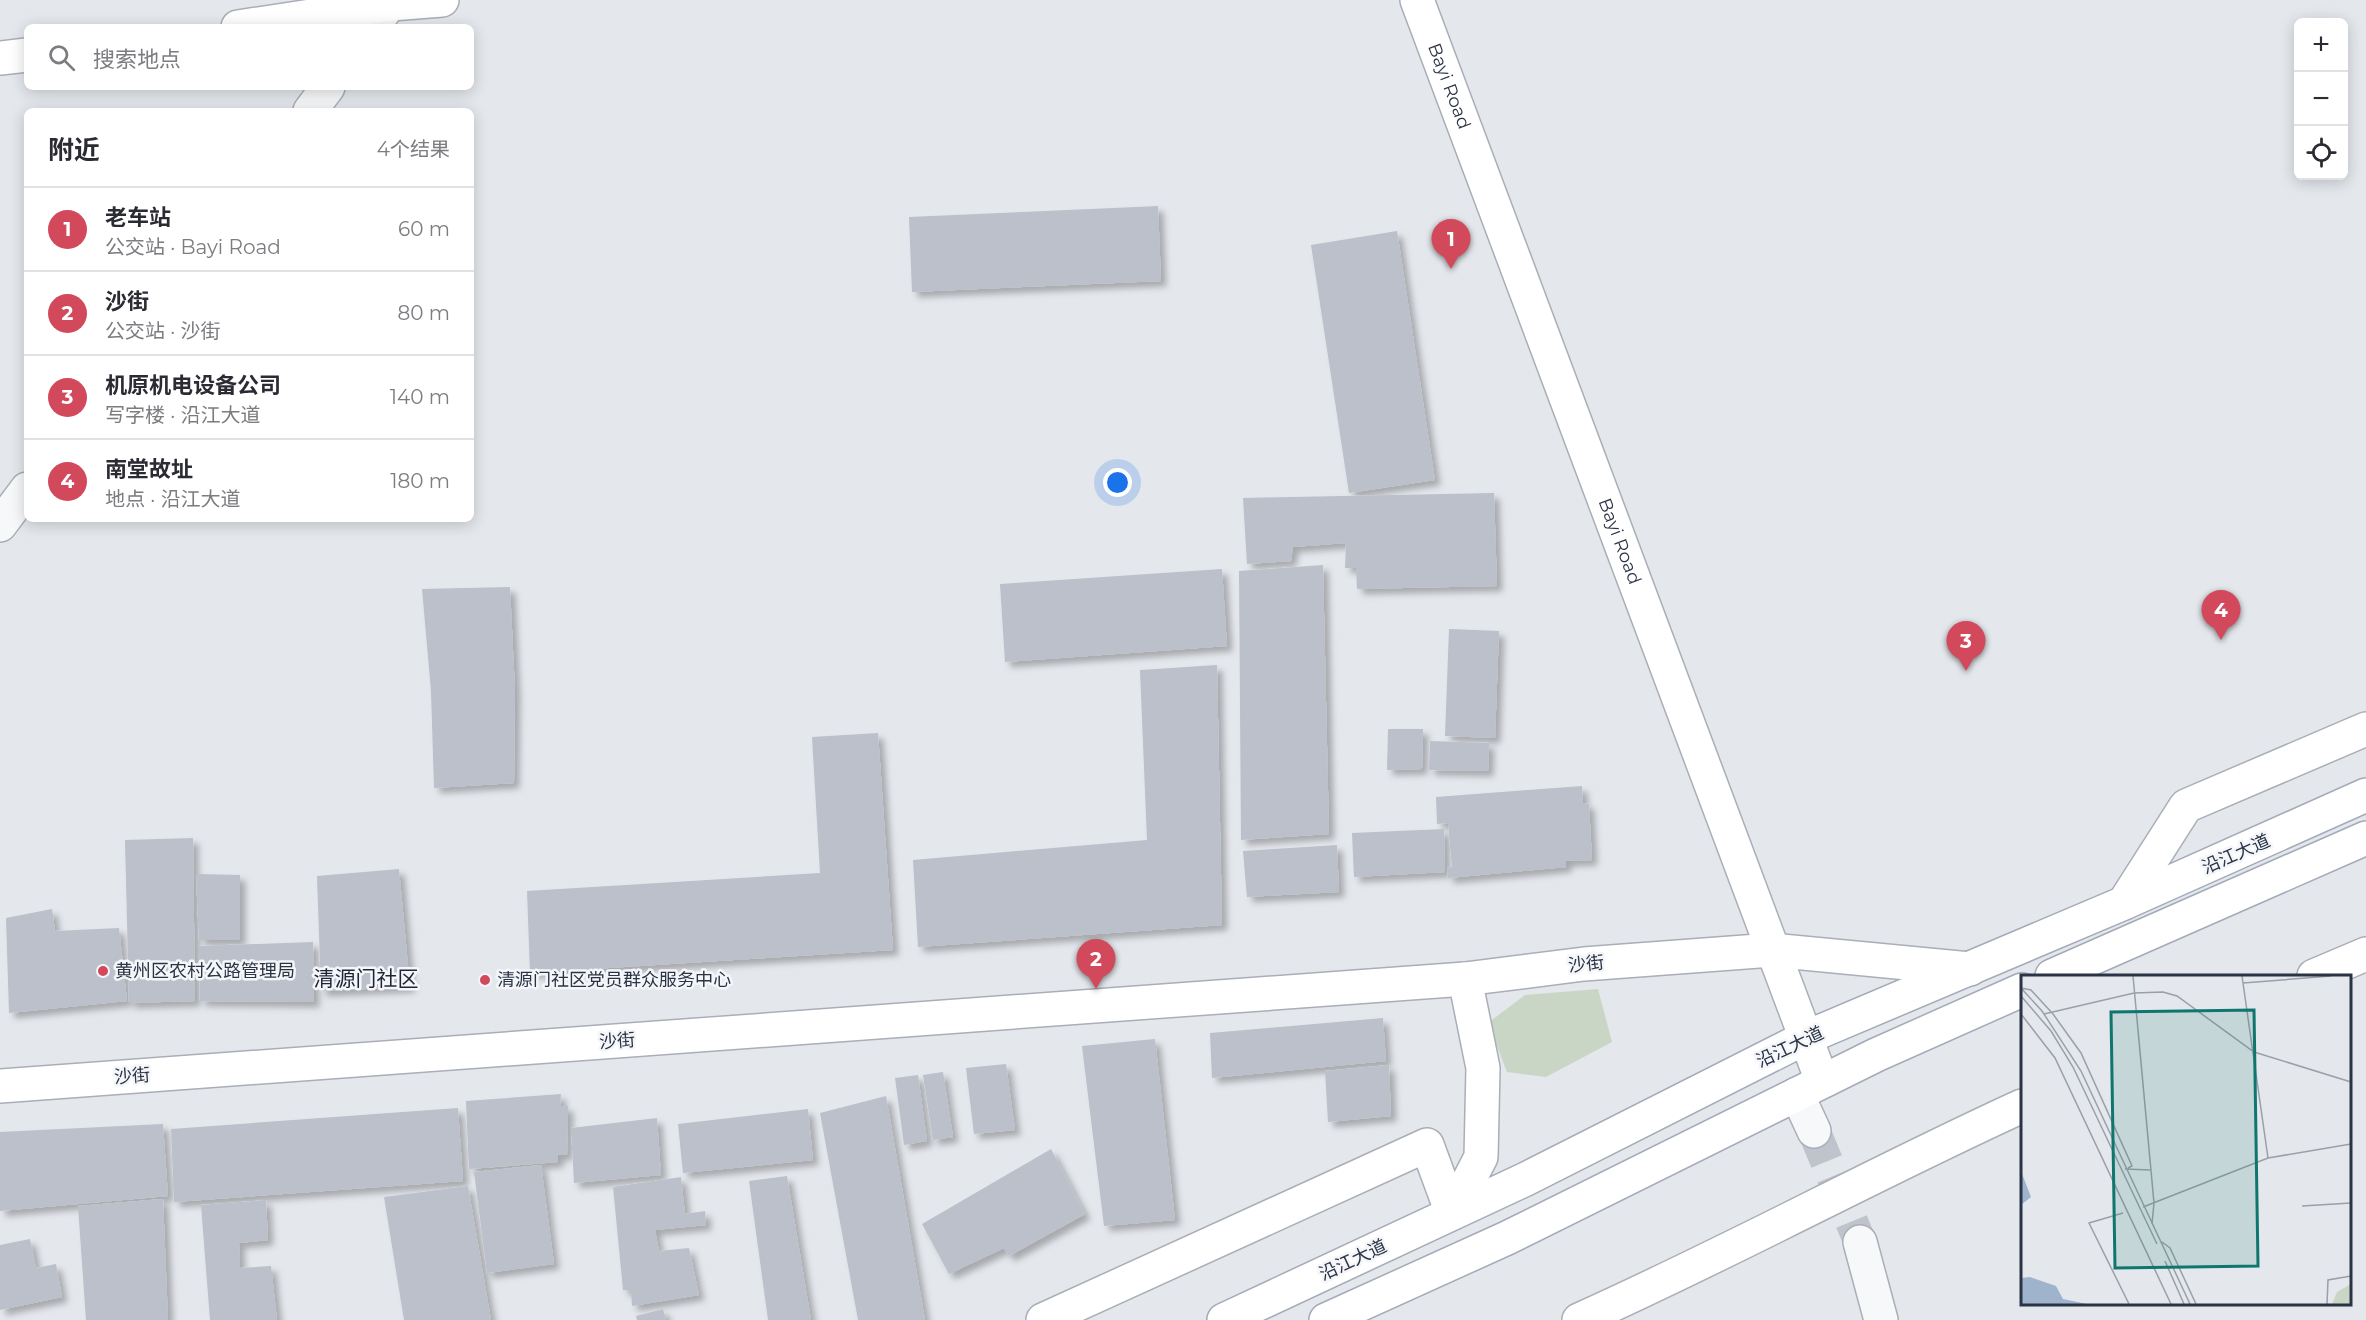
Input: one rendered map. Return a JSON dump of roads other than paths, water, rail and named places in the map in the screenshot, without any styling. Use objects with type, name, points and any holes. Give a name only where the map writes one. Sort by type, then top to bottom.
[{"type":"main road","points":[[264,24],[385,10],[442,0]]},
{"type":"main road","name":"Bayi Road","points":[[1417,0],[1805,1038],[1810,1087]]},
{"type":"main road","points":[[0,58],[24,55]]},
{"type":"main road","points":[[2124,903],[2186,806],[2366,729]]},
{"type":"main road","name":"沿江大道","points":[[1224,1320],[1526,1179],[1805,1038],[2124,903],[2366,795]]},
{"type":"main road","name":"沿江大道","points":[[2054,975],[2366,838]]},
{"type":"main road","name":"沙街","points":[[0,1086],[1465,979],[1584,964],[1772,950],[1970,969]]},
{"type":"main road","points":[[2316,975],[2366,954]]},
{"type":"main road","points":[[1452,1213],[1481,1157],[1483,1068],[1465,979]]},
{"type":"main road","points":[[1326,1320],[1507,1238],[1887,1050],[2021,990]]},
{"type":"main road","points":[[1579,1320],[1672,1278],[1930,1148],[2021,1106]]},
{"type":"main road","points":[[1043,1320],[1427,1145],[1452,1213]]},
{"type":"street","points":[[312,108],[326,90]]},
{"type":"street","points":[[0,525],[24,493]]},
{"type":"street","points":[[1810,1087],[1814,1131]]},
{"type":"street","points":[[1860,1242],[1881,1320]]},
{"type":"tunnel","points":[[1814,1131],[1860,1242]]},
{"type":"place","name":"老车站","points":[[1451,269]]},
{"type":"place","name":"南堂故址","points":[[2221,640]]},
{"type":"place","name":"机原机电设备公司","points":[[1966,671]]},
{"type":"place","name":"黄州区农村公路管理局","points":[[103,971]]},
{"type":"place","name":"清源门社区党员群众服务中心","points":[[485,980]]},
{"type":"place","name":"沙街","points":[[1096,989]]},
{"type":"district","name":"清源门社区","points":[[366,978]]}]
